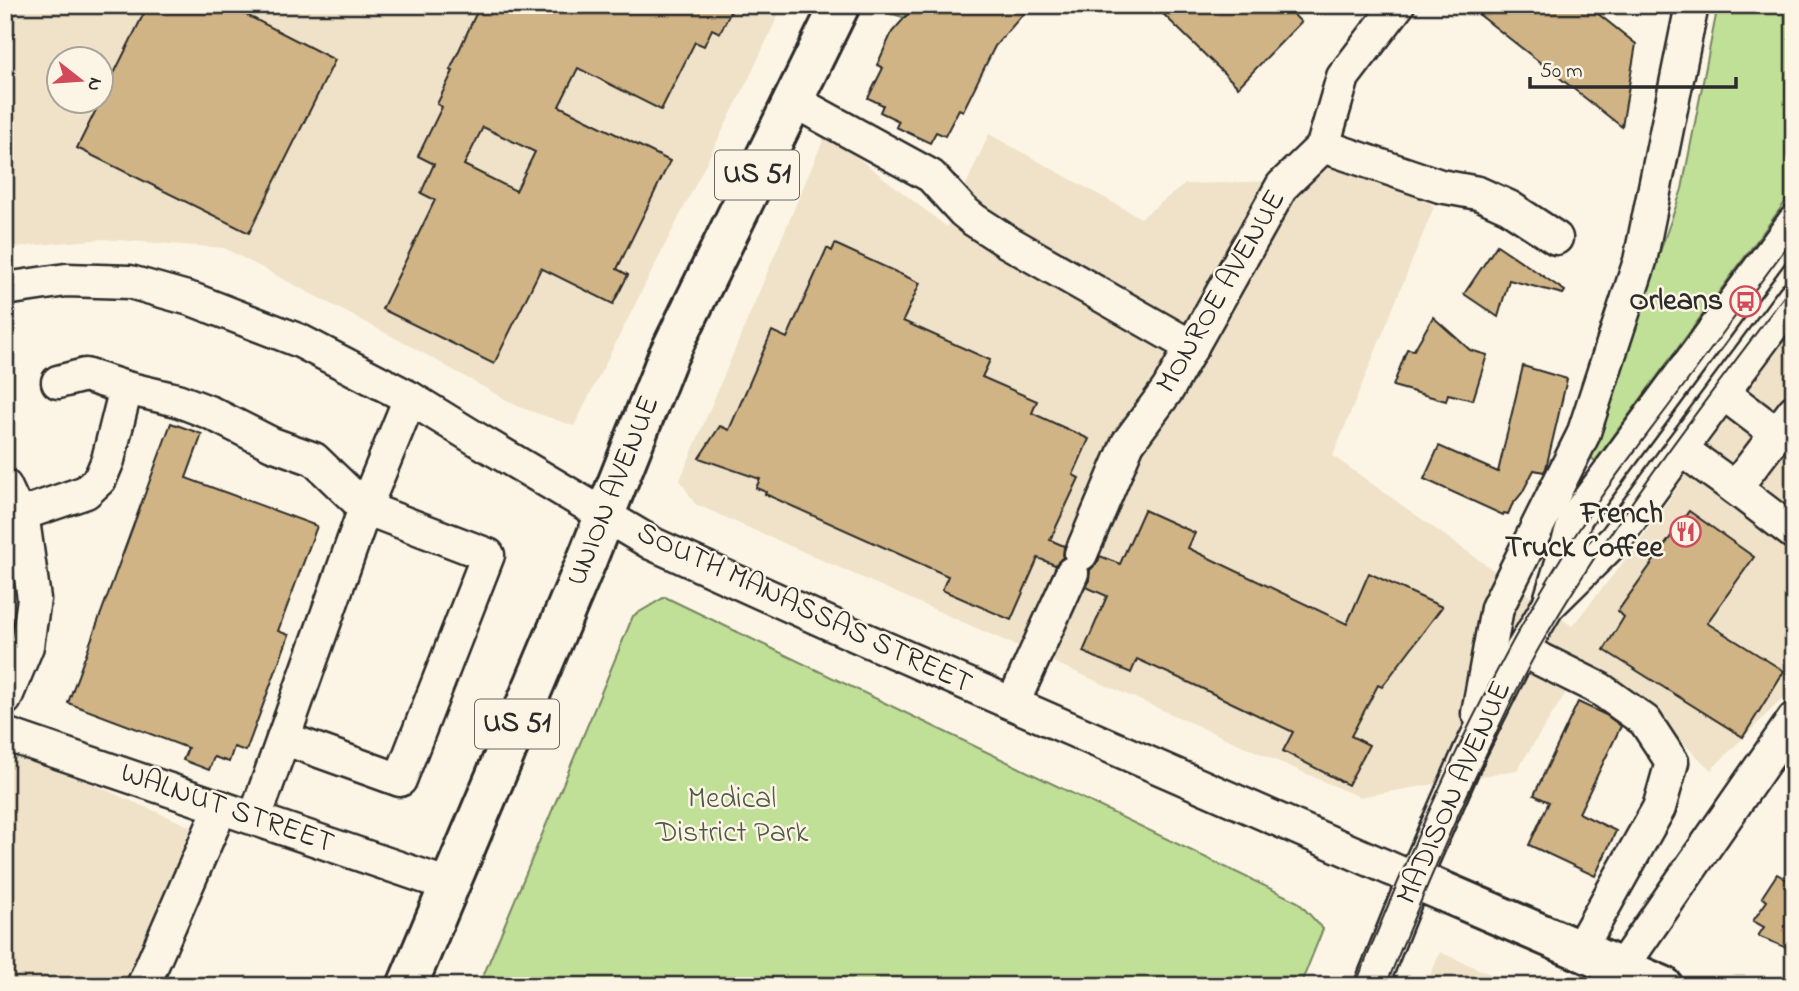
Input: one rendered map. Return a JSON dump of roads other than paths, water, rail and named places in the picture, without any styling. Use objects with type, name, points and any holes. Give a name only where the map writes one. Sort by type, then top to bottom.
[{"type":"main road","name":"UNION AVENUE","points":[[407,986],[586,562],[668,356],[840,5]]},
{"type":"main road","points":[[1414,879],[1580,949],[1637,978]]},
{"type":"street","name":"MONROE AVENUE","points":[[1013,703],[1128,443],[1168,389],[1282,186],[1323,146],[1343,77],[1398,5]]},
{"type":"street","points":[[1470,751],[1497,608],[1583,435],[1640,261],[1692,5]]},
{"type":"street","points":[[793,101],[931,176],[974,220],[1192,346]]},
{"type":"street","points":[[1323,146],[1440,186],[1478,193],[1509,206],[1556,238]]},
{"type":"street","name":"MADISON AVENUE","points":[[1371,986],[1470,751],[1511,668],[1549,604],[1576,517],[1794,222]]},
{"type":"street","name":"SOUTH MANASSAS STREET","points":[[5,289],[65,280],[130,282],[181,296],[300,341],[410,398],[653,544],[1414,879]]},
{"type":"street","name":"MADISON AVENUE","points":[[1549,604],[1615,540],[1794,297]]},
{"type":"street","points":[[58,382],[85,375],[177,400],[211,413],[272,444],[314,459],[365,508],[488,555],[400,780],[283,738]]},
{"type":"street","points":[[19,515],[86,492],[100,478],[108,460],[126,388]]},
{"type":"street","points":[[1723,393],[1785,423],[1735,488]]},
{"type":"street","points":[[255,818],[365,508],[410,398]]},
{"type":"street","points":[[1681,449],[1794,533]]},
{"type":"street","points":[[5,486],[24,527],[34,599],[27,646],[5,699]]},
{"type":"street","points":[[1522,650],[1600,689],[1645,721],[1672,762],[1659,808],[1580,949]]},
{"type":"street","points":[[1637,978],[1794,719]]},
{"type":"street","name":"WALNUT STREET","points":[[5,734],[449,885]]},
{"type":"street","points":[[143,986],[221,807]]},
{"type":"tram line","points":[[1355,986],[1450,765],[1533,605],[1601,497],[1794,237]]},
{"type":"tram line","points":[[1386,986],[1459,814],[1539,648],[1629,507],[1794,283]]},
{"type":"place","name":"Orleans","points":[[1746,302]]},
{"type":"place","name":"French Truck Coffee","points":[[1686,532]]},
{"type":"park label","name":"Medical District Park","points":[[732,817]]}]
